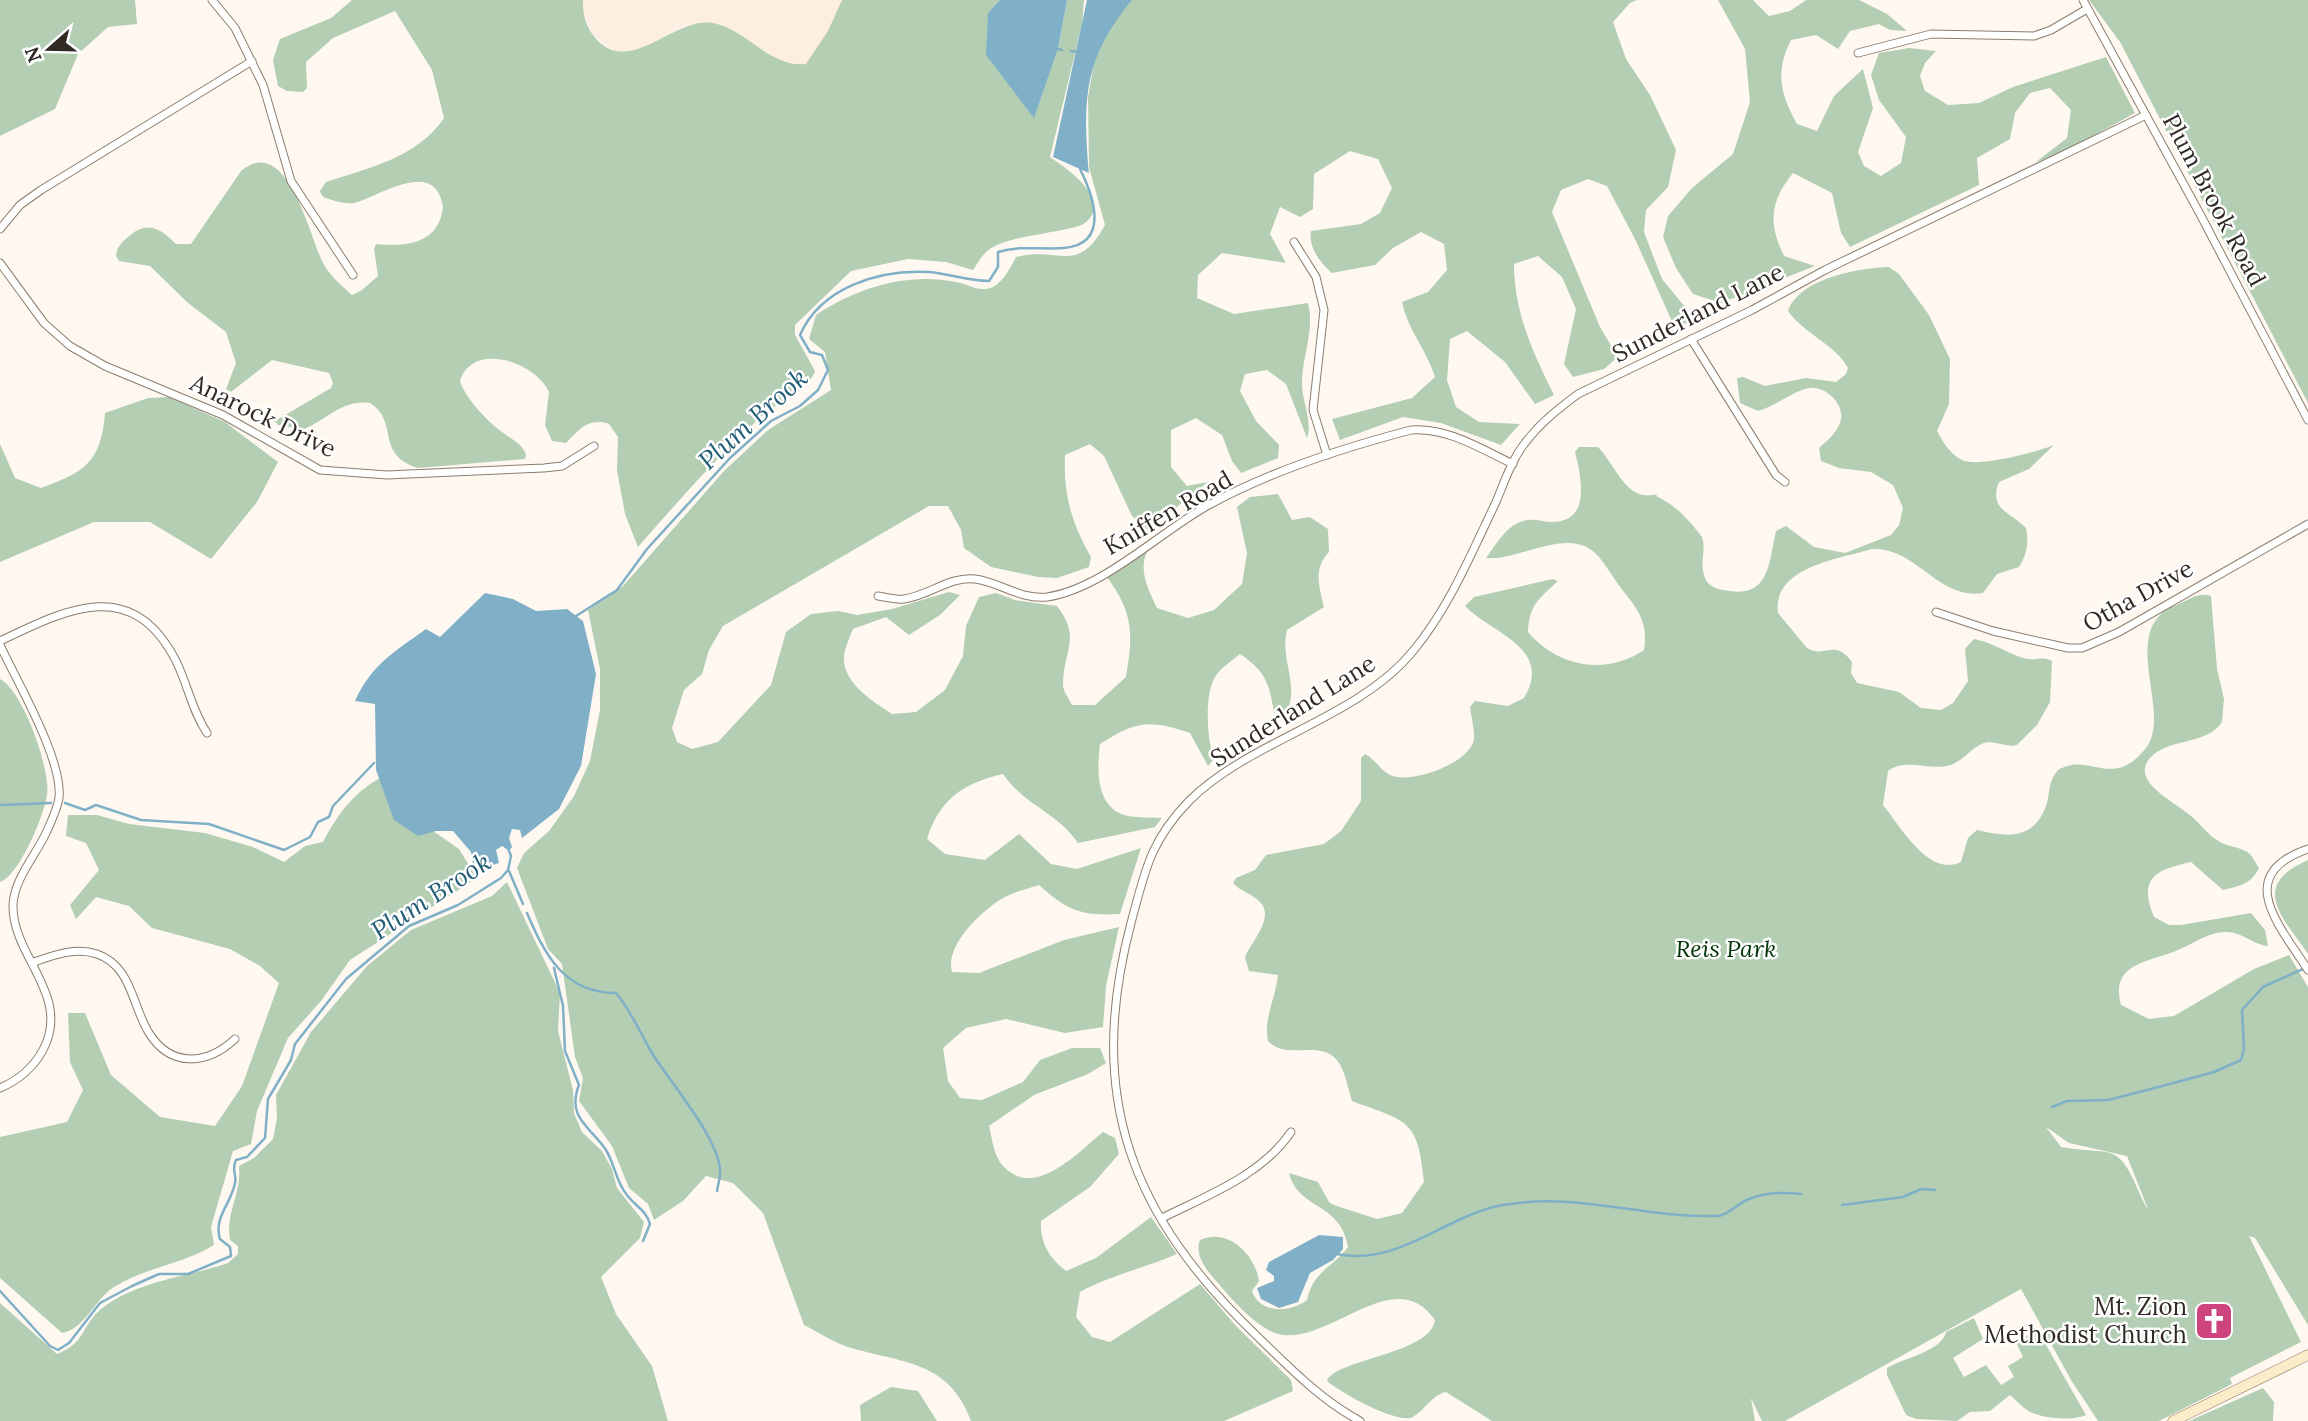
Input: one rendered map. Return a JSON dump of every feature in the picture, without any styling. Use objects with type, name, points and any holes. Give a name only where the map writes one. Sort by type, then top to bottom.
[{"type":"main road","points":[[2173,1421],[2308,1355]]},
{"type":"street","points":[[212,0],[235,28],[263,85],[292,181],[354,275]]},
{"type":"street","name":"Plum Brook Road","points":[[2083,0],[2308,420]]},
{"type":"street","points":[[1858,53],[1931,34],[2034,36],[2051,30],[2087,9]]},
{"type":"street","points":[[0,229],[20,205],[41,190],[252,61]]},
{"type":"street","name":"Sunderland Lane","points":[[1360,1421],[1321,1397],[1221,1301],[1189,1262],[1162,1218],[1125,1141],[1117,1110],[1112,1048],[1122,959],[1151,851],[1191,799],[1253,756],[1363,692],[1411,654],[1441,611],[1522,445],[1543,422],[1578,394],[1825,270],[2146,115]]},
{"type":"street","points":[[1294,242],[1316,276],[1324,310],[1313,410],[1327,456]]},
{"type":"street","name":"Anarock Drive","points":[[0,263],[44,323],[70,346],[105,366],[223,415],[320,470],[387,475],[544,468],[562,466],[594,446]]},
{"type":"street","points":[[1691,339],[1769,464],[1785,482]]},
{"type":"street","name":"Kniffen Road","points":[[878,596],[904,599],[953,582],[975,579],[1020,595],[1044,597],[1064,593],[1095,579],[1210,504],[1370,441],[1428,429],[1513,464]]},
{"type":"street","name":"Otha Drive","points":[[1936,611],[1993,631],[2068,648],[2082,648],[2128,627],[2308,524]]},
{"type":"street","points":[[0,1088],[28,1070],[47,1038],[49,999],[23,943],[13,902],[56,810],[59,790],[47,744],[0,643],[56,614],[88,606],[111,606],[133,614],[165,642],[180,669],[195,714],[207,733]]},
{"type":"street","points":[[2308,849],[2277,865],[2266,884],[2266,894],[2273,915],[2308,970]]},
{"type":"street","points":[[34,962],[78,952],[106,959],[120,970],[147,1031],[173,1056],[192,1061],[202,1060],[221,1052],[235,1039]]},
{"type":"street","points":[[1162,1218],[1230,1184],[1274,1152],[1291,1132]]},
{"type":"shaded area","points":[[583,0],[842,0],[828,31],[806,65],[800,65],[780,60],[712,23],[685,25],[652,44],[631,51],[614,51],[593,35],[583,12]]},
{"type":"green space","points":[[0,0],[135,0],[137,24],[108,27],[78,54],[55,109],[0,136]]},
{"type":"green space","points":[[352,0],[583,0],[584,16],[590,31],[610,49],[624,52],[639,49],[683,28],[698,23],[713,23],[736,32],[781,60],[806,64],[828,31],[842,0],[1000,0],[988,13],[1034,117],[1058,49],[1067,0],[1084,0],[1082,24],[1050,157],[1076,177],[1091,195],[1094,205],[1092,214],[1079,226],[995,246],[985,253],[973,270],[946,262],[908,259],[851,271],[795,325],[795,335],[815,371],[811,379],[800,391],[763,415],[746,431],[638,547],[625,514],[617,470],[618,437],[609,424],[595,422],[584,426],[566,443],[552,441],[545,425],[549,392],[542,381],[518,364],[504,360],[477,361],[467,369],[460,381],[467,395],[484,416],[521,447],[526,454],[525,459],[418,468],[396,455],[384,419],[370,403],[343,407],[304,429],[278,425],[275,421],[331,388],[333,383],[329,373],[272,360],[231,392],[226,389],[236,363],[226,332],[188,303],[150,266],[119,261],[116,256],[118,248],[126,239],[147,228],[159,230],[176,244],[191,244],[241,171],[257,163],[271,165],[284,176],[303,212],[323,263],[352,295],[378,276],[374,249],[376,244],[409,243],[428,236],[435,229],[443,207],[438,192],[429,184],[405,184],[351,203],[326,198],[320,191],[326,182],[407,152],[433,131],[444,118],[432,70],[395,11],[333,38],[306,62],[307,88],[303,92],[287,91],[278,86],[273,60],[280,39],[331,18]]},
{"type":"green space","points":[[1132,0],[1637,0],[1630,3],[1613,22],[1626,59],[1650,95],[1676,150],[1668,187],[1646,210],[1644,232],[1662,279],[1695,319],[1675,328],[1636,241],[1607,186],[1588,179],[1561,190],[1552,212],[1600,327],[1618,357],[1604,369],[1573,377],[1564,364],[1576,309],[1562,277],[1538,256],[1514,264],[1515,282],[1526,332],[1554,395],[1535,404],[1505,362],[1467,331],[1450,339],[1447,380],[1456,407],[1479,422],[1520,424],[1501,445],[1441,423],[1403,417],[1340,440],[1332,419],[1412,398],[1435,377],[1402,302],[1428,292],[1447,270],[1444,244],[1421,232],[1393,248],[1375,265],[1332,273],[1323,264],[1313,249],[1311,231],[1361,224],[1380,213],[1392,188],[1378,159],[1350,151],[1314,174],[1313,209],[1300,217],[1280,207],[1270,234],[1286,263],[1222,253],[1198,275],[1197,298],[1234,314],[1308,303],[1310,323],[1302,384],[1309,426],[1307,438],[1286,384],[1267,370],[1245,374],[1240,391],[1256,421],[1279,445],[1278,458],[1241,473],[1232,461],[1222,435],[1196,418],[1171,430],[1171,467],[1187,486],[1208,482],[1148,530],[1132,516],[1104,456],[1090,444],[1065,455],[1067,496],[1074,521],[1091,557],[1089,567],[1057,578],[1038,577],[991,567],[964,548],[961,530],[948,506],[929,506],[723,626],[709,650],[702,674],[684,690],[672,728],[677,742],[692,749],[718,742],[771,685],[786,632],[811,614],[838,611],[857,615],[892,609],[949,592],[960,595],[940,615],[909,635],[886,617],[853,629],[844,656],[845,666],[853,683],[868,697],[892,714],[916,712],[945,690],[963,656],[966,626],[979,597],[996,593],[1015,600],[1057,606],[1070,636],[1064,690],[1072,705],[1095,705],[1126,677],[1130,648],[1127,614],[1107,577],[1147,552],[1144,574],[1157,608],[1188,618],[1214,610],[1242,584],[1247,553],[1237,507],[1250,497],[1278,494],[1292,520],[1310,517],[1328,529],[1329,552],[1319,571],[1324,607],[1287,630],[1285,641],[1291,697],[1283,719],[1274,713],[1268,685],[1261,672],[1240,654],[1220,670],[1209,695],[1208,718],[1214,759],[1208,766],[1190,733],[1164,726],[1153,724],[1133,727],[1100,744],[1100,787],[1109,805],[1128,816],[1162,818],[1155,827],[1078,843],[1060,823],[1021,794],[1003,774],[976,782],[954,795],[938,814],[927,839],[945,854],[985,860],[1019,834],[1051,864],[1077,869],[1141,848],[1120,914],[1095,914],[1076,910],[1058,901],[1039,885],[1003,898],[981,914],[965,932],[953,952],[952,972],[979,973],[1064,940],[1119,927],[1106,986],[1103,1027],[1065,1033],[1006,1019],[966,1028],[943,1048],[948,1081],[960,1098],[982,1100],[1023,1082],[1040,1060],[1072,1048],[1100,1048],[1106,1063],[1088,1074],[1034,1095],[989,1126],[997,1158],[1003,1166],[1015,1175],[1028,1178],[1055,1170],[1103,1132],[1115,1138],[1119,1154],[1090,1187],[1041,1221],[1042,1236],[1047,1249],[1066,1271],[1096,1258],[1151,1217],[1177,1254],[1080,1292],[1076,1317],[1092,1337],[1110,1342],[1200,1284],[1236,1326],[1291,1380],[1293,1391],[1224,1421],[971,1421],[962,1401],[950,1386],[936,1375],[904,1361],[842,1345],[804,1325],[763,1213],[733,1183],[706,1176],[683,1201],[654,1220],[648,1204],[629,1188],[612,1146],[579,1101],[583,1078],[575,1057],[562,964],[548,949],[517,868],[524,853],[549,831],[574,796],[590,761],[600,710],[600,669],[588,610],[623,586],[724,471],[768,430],[831,390],[825,352],[809,339],[816,315],[865,290],[901,281],[938,279],[988,289],[1000,282],[1016,257],[1076,255],[1095,241],[1105,225],[1089,167],[1088,97],[1095,57],[1115,20]]},
{"type":"green space","points":[[1718,0],[1753,0],[1769,16],[1790,11],[1806,0],[1859,0],[1887,14],[1907,31],[1890,30],[1879,24],[1850,31],[1838,49],[1816,35],[1791,40],[1781,72],[1783,92],[1797,124],[1817,131],[1834,96],[1863,69],[1873,108],[1858,152],[1864,166],[1881,176],[1901,163],[1906,137],[1879,100],[1871,75],[1879,53],[1909,48],[1936,51],[1925,63],[1920,76],[1925,91],[1948,105],[1979,103],[2013,87],[2106,57],[2135,113],[2062,153],[2036,162],[2067,138],[2071,110],[2050,88],[2030,93],[2015,113],[2010,139],[1977,158],[1979,185],[1850,247],[1841,233],[1832,193],[1793,173],[1776,203],[1775,233],[1784,256],[1815,266],[1721,303],[1693,294],[1676,268],[1663,237],[1668,216],[1692,188],[1733,154],[1750,102],[1745,49]]},
{"type":"green space","points":[[2089,0],[2308,0],[2308,403],[2120,42]]},
{"type":"green space","name":"Reis Park","points":[[1889,267],[1899,274],[1929,315],[1950,359],[1949,404],[1937,431],[1950,451],[1962,460],[1981,462],[2022,455],[2054,445],[2029,469],[1999,482],[1996,491],[1996,499],[2003,510],[2026,528],[2026,553],[2019,567],[1997,574],[1983,593],[1967,593],[1952,589],[1901,556],[1888,550],[1872,549],[1826,562],[1796,575],[1779,597],[1778,613],[1807,648],[1814,651],[1835,650],[1846,655],[1852,662],[1851,673],[1857,683],[1899,692],[1921,708],[1941,710],[1953,703],[1968,681],[1965,649],[1974,639],[2023,658],[2052,661],[2050,702],[2037,725],[2017,745],[1984,743],[1947,766],[1902,765],[1888,771],[1883,805],[1917,848],[1938,863],[1949,865],[1961,862],[1968,838],[1977,830],[2008,835],[2026,831],[2034,825],[2046,806],[2051,783],[2058,770],[2070,765],[2112,769],[2134,761],[2146,748],[2152,734],[2154,717],[2148,643],[2152,627],[2168,608],[2196,596],[2211,596],[2217,669],[2224,699],[2222,722],[2207,735],[2158,751],[2145,766],[2145,775],[2156,790],[2191,816],[2211,836],[2250,854],[2259,868],[2249,881],[2223,890],[2191,862],[2159,873],[2149,885],[2148,893],[2154,917],[2169,925],[2251,913],[2265,930],[2268,946],[2233,933],[2215,933],[2135,966],[2121,980],[2119,991],[2121,1005],[2149,1019],[2174,1016],[2254,969],[2289,955],[2308,987],[2308,1325],[2255,1238],[2249,1236],[2301,1342],[2230,1378],[2232,1384],[2159,1421],[2098,1421],[2071,1380],[2021,1289],[1785,1421],[1762,1421],[1751,1398],[1755,1421],[1492,1421],[1446,1392],[1411,1418],[1380,1411],[1327,1381],[1334,1373],[1347,1367],[1418,1341],[1430,1331],[1435,1320],[1419,1305],[1402,1299],[1383,1301],[1303,1334],[1283,1335],[1264,1328],[1247,1314],[1213,1278],[1200,1257],[1200,1240],[1220,1237],[1230,1240],[1252,1261],[1259,1281],[1252,1291],[1256,1299],[1276,1309],[1292,1307],[1307,1300],[1314,1282],[1348,1247],[1344,1232],[1337,1222],[1301,1194],[1289,1173],[1318,1182],[1329,1202],[1334,1205],[1377,1219],[1402,1213],[1424,1182],[1418,1146],[1413,1134],[1398,1119],[1352,1101],[1343,1072],[1332,1055],[1315,1050],[1285,1050],[1268,1041],[1268,1017],[1278,975],[1249,971],[1245,958],[1260,931],[1265,916],[1264,908],[1257,899],[1233,883],[1236,878],[1255,870],[1266,855],[1324,844],[1341,831],[1361,801],[1361,758],[1365,754],[1386,773],[1399,777],[1411,777],[1438,770],[1451,764],[1470,748],[1474,736],[1470,707],[1475,701],[1508,706],[1524,698],[1531,681],[1531,666],[1516,643],[1465,606],[1474,597],[1553,579],[1558,581],[1537,602],[1529,622],[1528,632],[1540,644],[1568,660],[1598,665],[1614,663],[1644,650],[1644,625],[1638,612],[1599,557],[1587,547],[1560,543],[1514,555],[1486,558],[1505,533],[1520,522],[1552,522],[1565,520],[1573,514],[1581,496],[1580,473],[1575,452],[1579,447],[1598,447],[1630,489],[1647,495],[1658,494],[1656,496],[1687,519],[1702,537],[1706,580],[1720,589],[1743,591],[1760,583],[1769,565],[1776,531],[1786,526],[1814,547],[1845,553],[1891,535],[1899,525],[1903,508],[1893,485],[1871,472],[1839,468],[1821,461],[1819,448],[1840,423],[1840,410],[1833,398],[1822,390],[1809,388],[1758,411],[1740,403],[1737,378],[1743,377],[1765,386],[1806,378],[1836,382],[1846,374],[1848,368],[1828,345],[1802,326],[1788,311],[1805,290],[1817,283],[1847,273]],"holes":[[[2046,1127],[2069,1143],[2127,1156],[2148,1209],[2121,1160],[2106,1152],[2061,1147]]]},
{"type":"green space","points":[[169,397],[225,422],[278,462],[257,502],[211,559],[150,522],[94,522],[0,562],[0,444],[15,478],[41,488],[69,476],[88,463],[100,443],[105,413],[148,398]]},
{"type":"green space","points":[[0,679],[18,698],[34,732],[45,768],[47,795],[30,844],[15,869],[0,882]]},
{"type":"green space","points":[[380,778],[430,829],[459,849],[477,878],[350,960],[321,1001],[288,1038],[257,1111],[251,1144],[233,1151],[211,1227],[214,1245],[114,1287],[77,1326],[62,1333],[0,1278],[0,1137],[67,1122],[83,1090],[70,1062],[68,1013],[85,1013],[111,1075],[160,1117],[215,1126],[242,1086],[279,983],[260,966],[230,949],[152,928],[129,906],[96,897],[76,919],[70,905],[99,870],[86,843],[66,836],[68,815],[97,815],[129,824],[205,833],[253,847],[284,862],[305,846],[323,842],[347,806],[361,791]]},
{"type":"green space","points":[[2308,860],[2308,954],[2281,914],[2275,891],[2279,880]]},
{"type":"green space","points":[[507,882],[560,993],[558,1031],[573,1090],[574,1113],[582,1132],[602,1151],[612,1169],[617,1188],[644,1222],[640,1238],[601,1277],[616,1314],[652,1366],[668,1421],[0,1421],[0,1303],[57,1354],[73,1345],[101,1309],[130,1292],[228,1263],[238,1254],[238,1246],[230,1240],[229,1230],[239,1166],[254,1158],[273,1139],[277,1118],[276,1095],[311,1032],[367,966],[411,930],[492,896]]},
{"type":"green space","points":[[1974,1318],[1983,1339],[1953,1358],[1964,1377],[1986,1365],[2001,1385],[2014,1377],[2008,1366],[2023,1357],[2016,1342],[2034,1332],[2042,1338],[2086,1415],[2065,1418],[2040,1415],[2027,1410],[2010,1395],[1990,1411],[1970,1412],[1957,1421],[1916,1419],[1906,1415],[1887,1375],[1887,1368],[1930,1349],[1943,1339],[1946,1332]]},
{"type":"green space","points":[[891,1387],[918,1391],[937,1421],[861,1421],[860,1405]]},
{"type":"green space","points":[[2263,1388],[2274,1402],[2273,1421],[2189,1421]]},
{"type":"water","points":[[1000,0],[1067,0],[1058,49],[1034,118],[986,55],[988,13]]},
{"type":"water","points":[[1087,0],[1132,0],[1104,42],[1090,81],[1086,123],[1089,173],[1053,157]]},
{"type":"water","points":[[485,593],[513,599],[536,611],[567,609],[583,621],[596,674],[581,766],[559,809],[522,838],[520,830],[512,829],[509,838],[512,847],[509,851],[502,846],[496,850],[499,863],[478,870],[473,865],[471,852],[453,831],[436,831],[418,836],[394,820],[376,770],[375,704],[355,701],[376,668],[394,652],[426,629],[440,637]]},
{"type":"water","points":[[1319,1235],[1343,1237],[1343,1249],[1333,1260],[1310,1273],[1298,1302],[1279,1308],[1261,1299],[1257,1288],[1274,1281],[1274,1276],[1266,1270],[1269,1262]]},
{"type":"waterway","points":[[1058,49],[1062,50]]},
{"type":"waterway","points":[[1071,51],[1078,52]]},
{"type":"waterway","name":"Plum Brook","points":[[576,616],[617,590],[647,549],[730,458],[771,421],[800,406],[818,390],[828,370],[822,355],[810,352],[800,335],[822,304],[854,284],[891,274],[929,272],[989,281],[998,267],[998,252],[1079,245],[1088,238],[1094,217],[1090,192],[1080,169]]},
{"type":"waterway","points":[[65,803],[85,810],[96,805],[141,820],[209,824],[284,850],[310,837],[318,822],[329,817],[333,806],[374,763]]},
{"type":"waterway","points":[[0,805],[51,803]]},
{"type":"waterway","name":"Plum Brook","points":[[0,1291],[50,1346],[58,1350],[69,1343],[100,1303],[159,1274],[188,1274],[231,1256],[230,1247],[220,1239],[219,1224],[235,1183],[235,1163],[236,1160],[247,1157],[265,1138],[268,1099],[291,1060],[295,1044],[346,979],[409,926],[458,905],[501,878],[508,870],[511,856],[509,851]]},
{"type":"waterway","points":[[509,871],[523,904]]},
{"type":"waterway","points":[[527,913],[541,943],[559,969],[583,986],[616,993],[627,1008],[652,1053],[711,1142],[720,1170],[717,1191]]},
{"type":"waterway","points":[[554,968],[563,1006],[565,1051],[579,1085],[576,1096],[578,1114],[606,1150],[623,1190],[648,1219],[650,1224],[643,1241]]},
{"type":"waterway","points":[[2052,1107],[2067,1101],[2108,1100],[2214,1072],[2241,1060],[2244,1049],[2242,1010],[2263,987],[2305,968]]},
{"type":"waterway","points":[[1842,1205],[1903,1197],[1921,1189],[1935,1190]]},
{"type":"waterway","points":[[1337,1254],[1359,1256],[1381,1253],[1401,1247],[1482,1211],[1503,1205],[1531,1202],[1584,1203],[1689,1216],[1716,1216],[1762,1195],[1801,1194]]},
{"type":"place","name":"Mt. Zion Methodist Church","points":[[2214,1321]]}]
